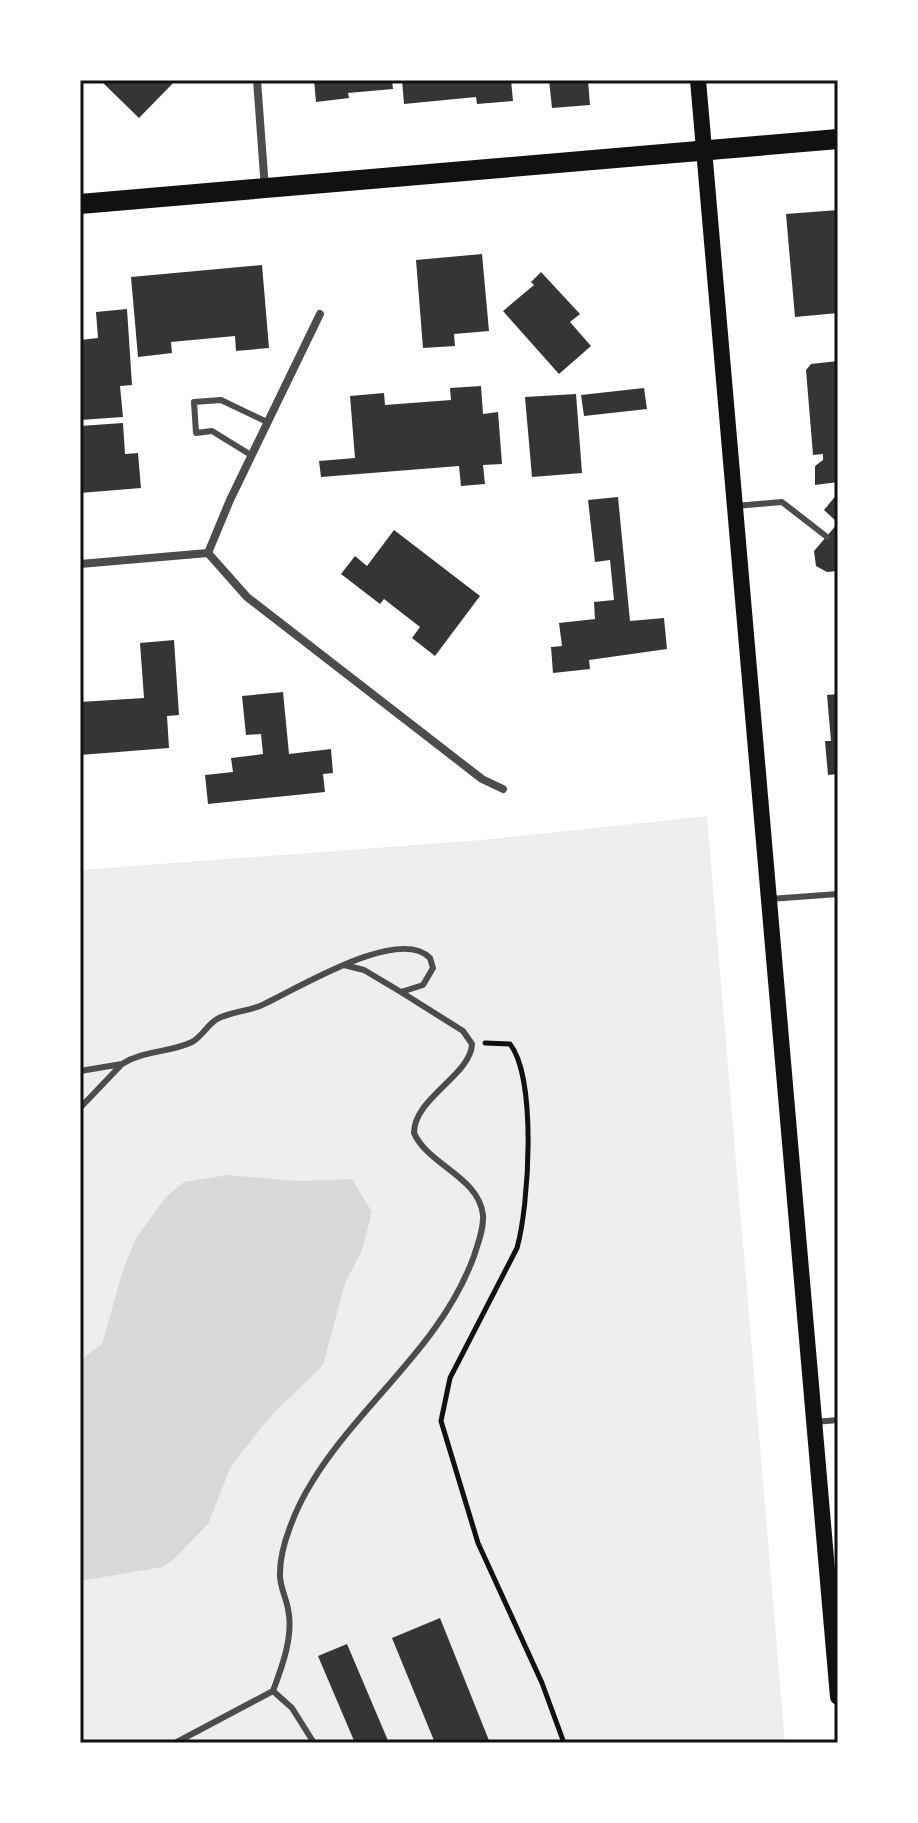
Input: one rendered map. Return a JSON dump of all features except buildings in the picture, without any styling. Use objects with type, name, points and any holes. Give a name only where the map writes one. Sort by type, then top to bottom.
[{"type":"main road","points":[[698,80],[815,1422],[832,1542],[838,1697]]},
{"type":"main road","points":[[80,204],[838,139]]},
{"type":"street","points":[[257,80],[265,189]]},
{"type":"street","points":[[208,553],[251,455],[320,314]]},
{"type":"street","points":[[80,564],[208,553]]},
{"type":"street","points":[[208,553],[247,597],[482,779],[503,789]]},
{"type":"lane","points":[[251,455],[212,431],[196,433],[194,402],[221,400],[267,422]]},
{"type":"lane","points":[[736,506],[782,502],[827,537]]},
{"type":"lane","points":[[770,899],[838,894]]},
{"type":"lane","points":[[80,1071],[122,1064],[143,1053],[190,1042],[217,1019],[258,1007],[344,965],[386,951],[406,949],[427,954],[433,968],[429,978],[414,990],[401,992]]},
{"type":"lane","points":[[175,1743],[273,1691],[289,1623],[280,1573],[296,1516],[312,1482],[358,1420],[435,1333],[469,1271],[478,1245],[483,1216],[481,1206],[458,1177],[424,1150],[414,1133],[418,1116],[468,1058],[472,1044],[463,1031],[401,992],[364,970],[344,965]]},
{"type":"lane","points":[[80,1108],[122,1064]]},
{"type":"lane","points":[[815,1422],[838,1420]]},
{"type":"lane","points":[[273,1691],[292,1708],[314,1743]]},
{"type":"path","points":[[472,1044],[510,1044],[521,1062],[526,1121],[522,1230],[517,1248],[450,1378],[440,1412],[442,1436],[478,1543],[542,1683],[564,1743]]},
{"type":"shaded area","points":[[707,816],[785,1743],[80,1743],[80,870],[482,840]]},
{"type":"shaded area","points":[[228,1175],[298,1181],[352,1179],[372,1212],[362,1250],[345,1283],[323,1365],[269,1418],[231,1466],[208,1524],[174,1559],[163,1567],[80,1581],[80,1360],[102,1344],[123,1270],[136,1238],[166,1197],[184,1182]]}]
